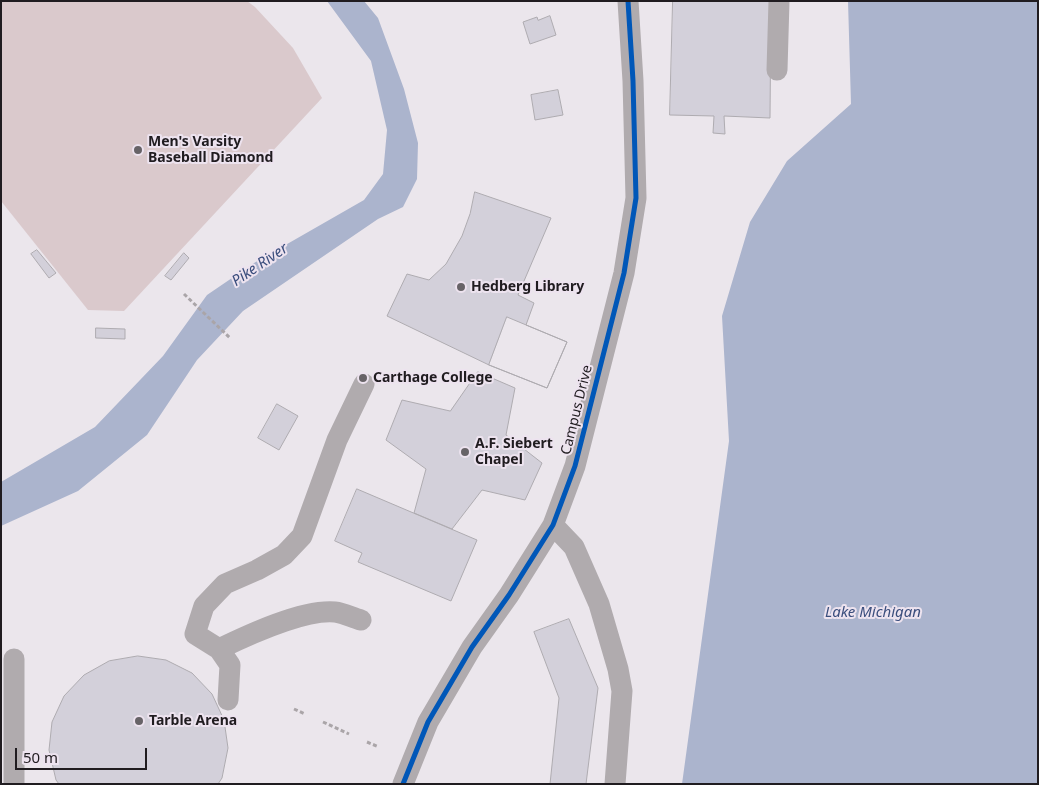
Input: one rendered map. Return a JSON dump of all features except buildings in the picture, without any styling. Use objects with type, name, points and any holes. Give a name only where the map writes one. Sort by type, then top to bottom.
[{"type":"street","name":"Campus Drive","points":[[403,784],[432,714],[472,647],[509,595],[553,526],[575,466],[624,273],[636,198],[633,81],[628,1]]},
{"type":"street","points":[[777,70],[779,1]]},
{"type":"street","points":[[228,700],[230,665],[219,649],[195,634],[204,606],[224,584],[257,570],[284,555],[302,536],[337,440],[364,384]]},
{"type":"street","points":[[553,526],[574,547],[599,604],[618,669],[621,699],[615,784]]},
{"type":"street","points":[[219,649],[254,632],[310,614],[336,612],[362,620]]},
{"type":"street","points":[[14,659],[14,784]]},
{"type":"path","points":[[184,294],[230,338]]},
{"type":"path","points":[[294,709],[305,714]]},
{"type":"path","points":[[323,722],[349,734]]},
{"type":"path","points":[[367,742],[379,747]]},
{"type":"shaded area","name":"Men's Varsity Baseball Diamond","points":[[1,1],[247,1],[255,7],[293,48],[322,98],[124,311],[88,310],[1,201]]},
{"type":"water","name":"Pike River","points":[[327,1],[364,1],[378,18],[404,89],[418,143],[417,179],[403,207],[378,219],[243,311],[197,360],[147,435],[78,491],[1,526],[1,482],[95,427],[163,356],[207,295],[254,263],[364,200],[383,174],[387,130],[371,61]]},
{"type":"water","name":"Lake Michigan","points":[[848,1],[1038,1],[1038,784],[682,784],[729,441],[722,316],[750,222],[787,161],[851,104]]},
{"type":"cycle path","points":[[403,784],[428,722],[472,647],[509,595],[553,525],[575,466],[624,273],[636,198],[633,81],[628,1]]},
{"type":"place","name":"Men's Varsity Baseball Diamond","points":[[138,150]]},
{"type":"place","name":"Hedberg Library","points":[[461,287]]},
{"type":"place","name":"Carthage College","points":[[363,378]]},
{"type":"place","name":"A.F. Siebert Chapel","points":[[465,452]]},
{"type":"place","name":"Tarble Arena","points":[[139,721]]}]
